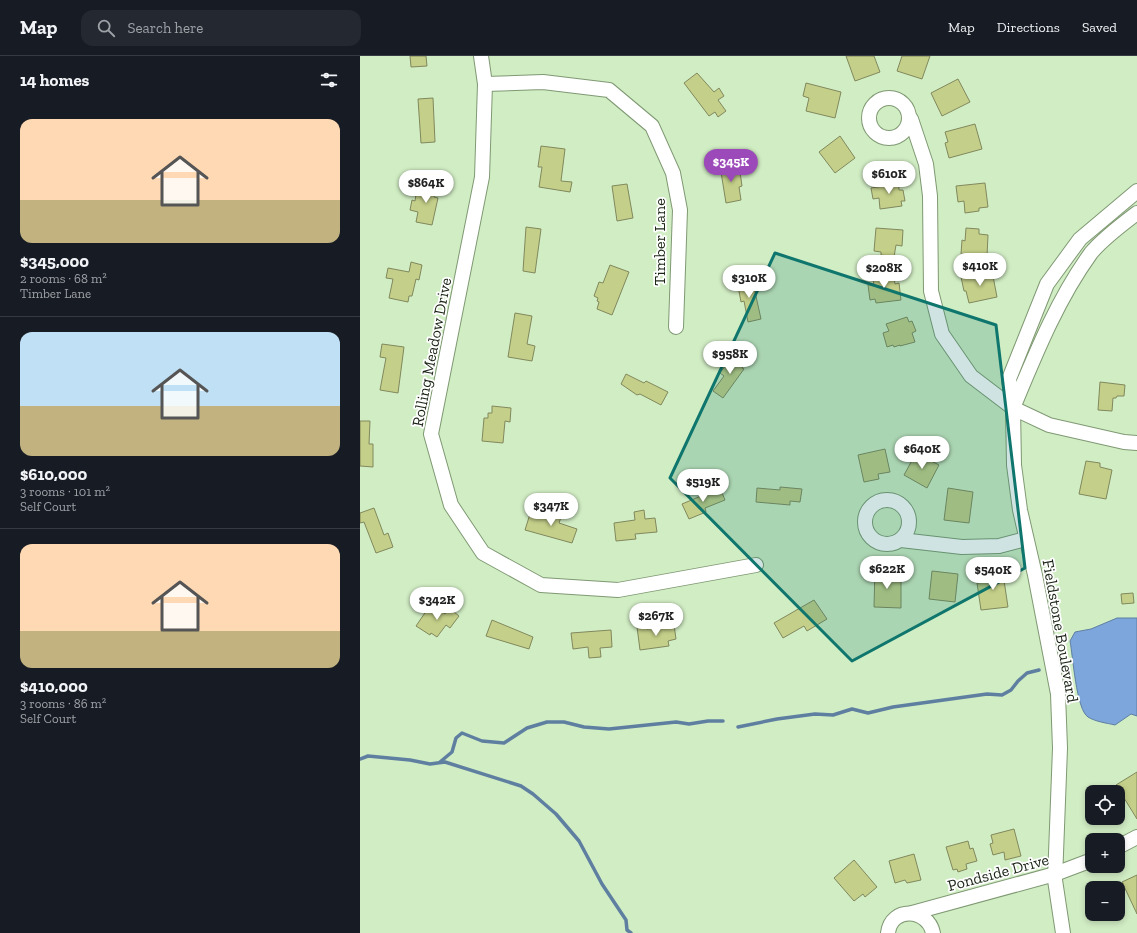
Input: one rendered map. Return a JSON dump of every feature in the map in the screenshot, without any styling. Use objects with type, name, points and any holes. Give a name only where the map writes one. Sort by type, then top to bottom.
[{"type":"street","name":"Rolling Meadow Drive","points":[[481,56],[485,84],[482,177],[431,434],[451,506],[483,553],[541,585],[618,590],[756,565]]},
{"type":"street","name":"Timber Lane","points":[[485,84],[543,82],[609,90],[652,126],[673,173],[680,210],[676,327]]},
{"type":"street","points":[[911,119],[926,164],[930,196],[931,291],[942,334],[971,376],[1013,408],[1048,425],[1124,442],[1137,443]]},
{"type":"street","name":"Fieldstone Boulevard","points":[[1063,933],[1055,874],[1060,748],[1058,694],[1020,510],[1014,465],[1013,408],[1009,379],[1047,284],[1080,239],[1137,191]]},
{"type":"street","name":"Fieldstone Boulevard","points":[[1013,408],[1058,307],[1092,252],[1137,213]]},
{"type":"street","points":[[901,540],[962,547],[999,546],[1026,539]]},
{"type":"street","points":[[1125,843],[1137,837]]},
{"type":"street","name":"Pondside Drive","points":[[888,933],[892,922],[897,917],[1055,874],[1085,863]]},
{"type":"street","points":[[912,913],[926,919],[930,924],[933,933]]},
{"type":"highlighted area","points":[[775,253],[996,325],[1025,568],[852,661],[670,478]]},
{"type":"water","points":[[1117,618],[1137,618],[1137,716],[1131,714],[1115,725],[1091,719],[1084,712],[1078,693],[1070,641],[1075,632],[1091,629]]},
{"type":"building","points":[[410,56],[426,56],[427,66],[411,67]]},
{"type":"building","points":[[846,56],[874,56],[880,72],[855,81]]},
{"type":"building","points":[[902,56],[930,56],[922,79],[897,71]]},
{"type":"building","points":[[697,73],[714,92],[719,88],[724,96],[718,100],[726,111],[718,117],[715,112],[709,116],[684,83]]},
{"type":"building","points":[[958,79],[970,102],[942,116],[931,93]]},
{"type":"building","points":[[806,83],[841,92],[835,118],[806,111],[809,98],[803,96]]},
{"type":"building","points":[[433,98],[435,142],[421,143],[418,99]]},
{"type":"building","points":[[975,124],[982,149],[949,158],[945,143],[948,142],[945,132]]},
{"type":"building","points":[[840,136],[855,158],[835,173],[819,152]]},
{"type":"building","points":[[541,146],[565,149],[561,181],[572,182],[570,192],[539,187],[542,167],[538,167]]},
{"type":"building","points":[[735,163],[736,173],[740,172],[742,186],[739,187],[741,200],[726,203],[720,166]]},
{"type":"building","points":[[898,179],[899,190],[903,190],[905,201],[901,201],[902,206],[880,209],[879,198],[873,199],[871,188],[884,186],[884,181]]},
{"type":"building","points":[[424,181],[437,184],[434,197],[438,198],[432,225],[416,222],[418,212],[410,210],[412,200],[415,201],[416,194],[421,195]]},
{"type":"building","points":[[985,183],[988,207],[979,208],[979,211],[965,213],[964,201],[958,202],[956,186]]},
{"type":"building","points":[[627,184],[633,218],[617,221],[612,186]]},
{"type":"building","points":[[526,227],[541,229],[535,273],[523,271]]},
{"type":"building","points":[[876,228],[903,230],[902,246],[896,245],[894,257],[881,255],[881,252],[874,251]]},
{"type":"building","points":[[966,228],[979,229],[979,234],[988,235],[987,256],[961,254],[962,240],[965,241]]},
{"type":"building","points":[[411,262],[422,265],[419,280],[416,279],[412,296],[409,296],[408,302],[389,298],[393,279],[386,278],[388,268],[409,272]]},
{"type":"building","points":[[610,265],[629,272],[612,315],[597,309],[599,302],[597,301],[598,298],[594,296],[599,282],[603,283]]},
{"type":"building","points":[[992,271],[997,297],[969,303],[966,291],[964,291],[961,277]]},
{"type":"building","points":[[893,272],[895,284],[899,283],[901,300],[876,303],[875,299],[870,300],[868,285],[874,285],[872,275]]},
{"type":"building","points":[[752,278],[761,319],[748,322],[744,301],[741,302],[737,281]]},
{"type":"building","points":[[515,313],[532,316],[527,344],[535,346],[532,361],[508,357]]},
{"type":"building","points":[[907,317],[909,322],[912,321],[916,331],[912,333],[915,342],[900,346],[894,347],[893,345],[887,347],[883,333],[889,331],[886,324]]},
{"type":"building","points":[[382,344],[404,347],[398,393],[380,390],[386,358],[380,357]]},
{"type":"building","points":[[734,354],[746,362],[742,368],[744,369],[723,398],[713,391],[724,376],[720,373]]},
{"type":"building","points":[[626,374],[644,383],[646,381],[668,392],[661,405],[640,394],[637,395],[621,384]]},
{"type":"building","points":[[1100,382],[1125,385],[1124,396],[1117,396],[1116,398],[1113,398],[1112,411],[1098,410]]},
{"type":"building","points":[[492,406],[511,408],[510,422],[505,421],[503,443],[482,441],[484,418],[488,418],[488,413],[492,413]]},
{"type":"building","points":[[360,421],[370,421],[369,444],[373,444],[373,467],[360,466]]},
{"type":"building","points":[[885,449],[890,472],[878,474],[879,479],[864,482],[858,455]]},
{"type":"building","points":[[916,453],[939,465],[927,488],[904,475]]},
{"type":"building","points":[[1086,461],[1100,463],[1100,467],[1112,470],[1106,499],[1079,494]]},
{"type":"building","points":[[780,487],[802,489],[800,502],[790,501],[790,505],[756,502],[757,488],[780,490]]},
{"type":"building","points":[[720,488],[725,500],[705,508],[706,512],[689,519],[682,504]]},
{"type":"building","points":[[948,488],[973,492],[969,523],[944,520]]},
{"type":"building","points":[[374,508],[384,535],[388,533],[393,547],[376,553],[364,522],[360,523],[360,513]]},
{"type":"building","points":[[550,508],[563,512],[559,523],[577,529],[572,543],[525,530],[530,514],[547,519]]},
{"type":"building","points":[[644,510],[645,519],[655,518],[657,532],[635,534],[636,539],[616,541],[614,523],[635,520],[634,512]]},
{"type":"building","points":[[875,567],[888,567],[888,578],[901,578],[901,608],[874,607]]},
{"type":"building","points":[[1002,567],[1008,607],[981,610],[977,583],[991,581],[989,569]]},
{"type":"building","points":[[932,571],[958,574],[955,602],[929,599]]},
{"type":"building","points":[[1133,593],[1134,603],[1122,604],[1121,594]]},
{"type":"building","points":[[814,600],[827,619],[807,631],[804,626],[783,638],[774,623]]},
{"type":"building","points":[[431,604],[445,614],[449,608],[459,616],[450,628],[446,625],[437,637],[431,633],[430,635],[416,626]]},
{"type":"building","points":[[492,620],[533,637],[529,649],[486,636]]},
{"type":"building","points":[[674,625],[676,639],[668,641],[669,646],[640,650],[637,627],[646,626],[647,629]]},
{"type":"building","points":[[611,630],[612,647],[600,648],[601,657],[589,658],[588,647],[573,649],[571,633]]},
{"type":"building","points":[[1137,772],[1137,819],[1125,800],[1125,785],[1116,785]]},
{"type":"building","points":[[1014,829],[1021,856],[1005,860],[1004,852],[993,855],[990,844],[993,843],[991,835]]},
{"type":"building","points":[[968,841],[970,849],[973,848],[977,861],[966,864],[967,869],[958,872],[957,869],[953,870],[946,847]]},
{"type":"building","points":[[914,854],[921,880],[907,883],[905,880],[895,883],[889,861]]},
{"type":"building","points":[[854,860],[877,887],[865,897],[863,894],[854,901],[834,878]]},
{"type":"building","points":[[1137,875],[1137,914],[1125,888],[1124,881]]},
{"type":"waterway","points":[[738,727],[777,719],[815,714],[833,715],[852,709],[868,713],[893,707],[987,694],[1002,695],[1011,690],[1027,673],[1039,670]]},
{"type":"waterway","points":[[440,762],[452,752],[456,738],[462,733],[482,741],[504,743],[527,728],[547,722],[564,722],[584,727],[609,729],[676,722],[689,724],[708,721],[723,721]]},
{"type":"waterway","points":[[360,759],[368,756],[410,760],[430,764],[445,762],[521,786],[533,794],[556,814],[579,841],[602,884],[626,920],[627,930],[631,933]]}]
